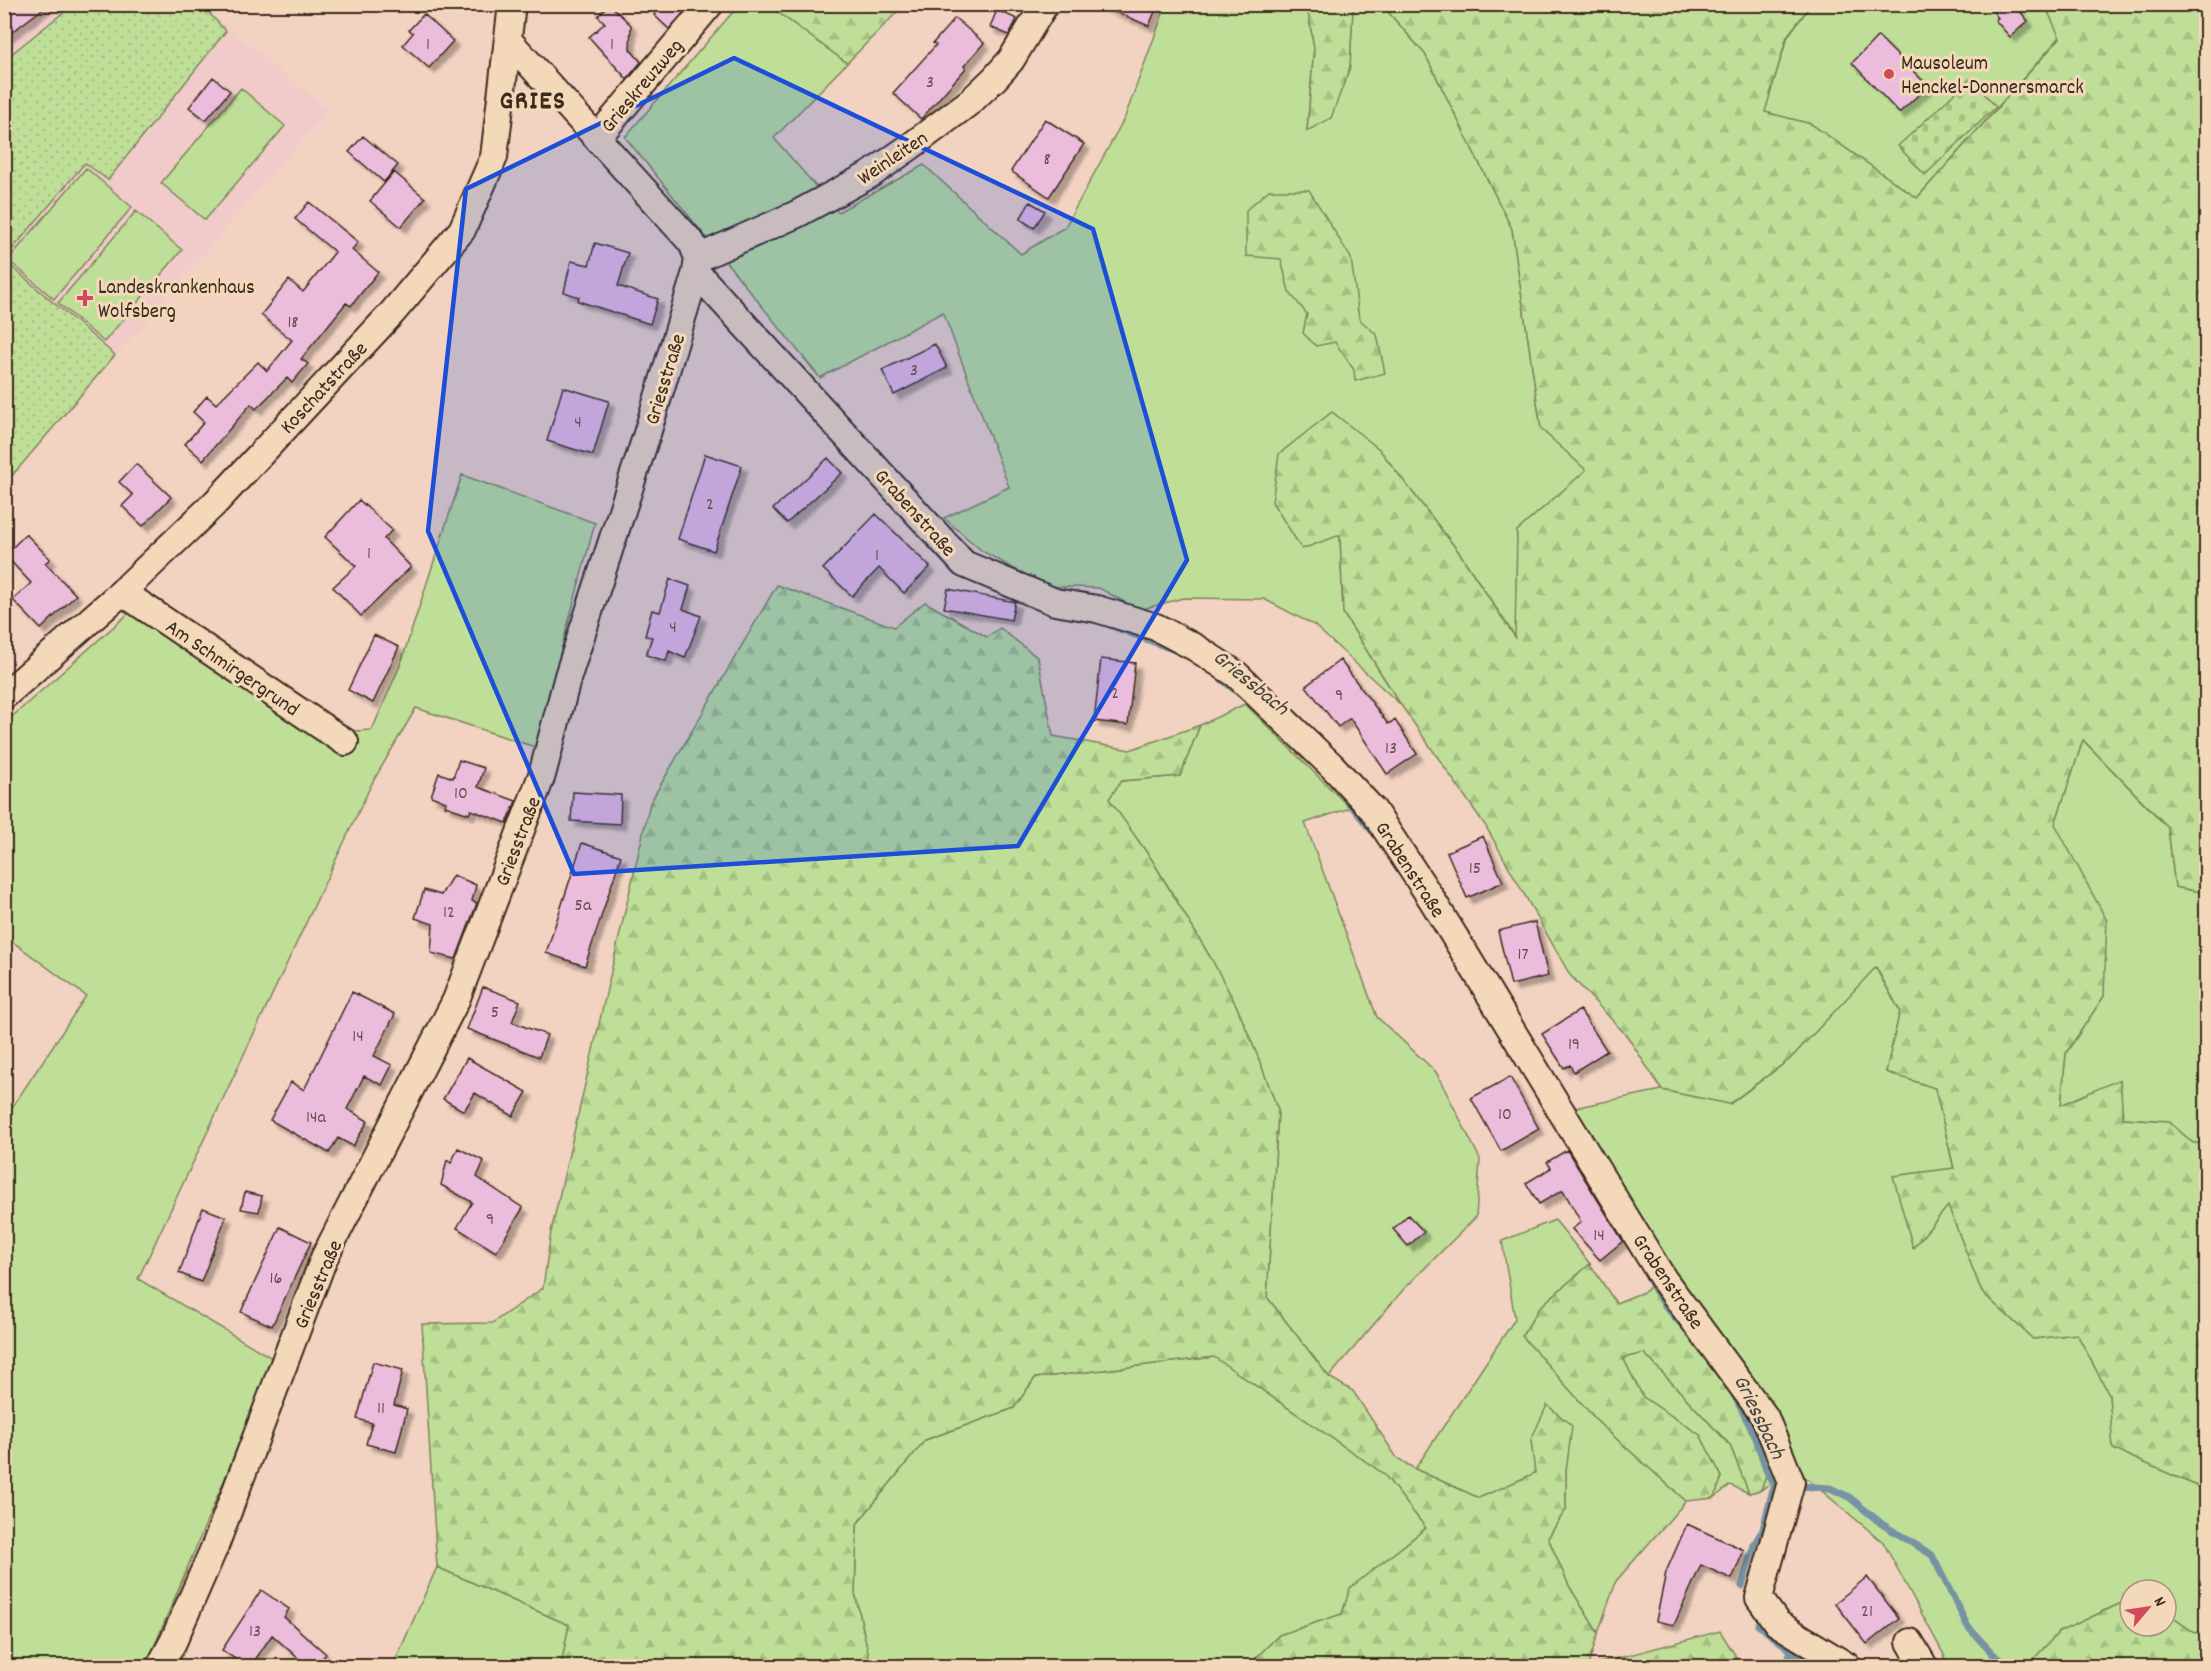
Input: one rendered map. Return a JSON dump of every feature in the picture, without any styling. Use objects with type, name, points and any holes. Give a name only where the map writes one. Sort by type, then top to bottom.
[{"type":"street","name":"Koschatstraße","points":[[4,696],[122,592],[223,494],[392,313],[462,230],[494,157],[512,4]]},
{"type":"street","name":"Grieskreuzweg","points":[[597,138],[710,4]]},
{"type":"street","name":"Weinleiten","points":[[697,265],[871,174],[971,101],[1011,60],[1045,4]]},
{"type":"street","points":[[509,41],[692,243],[697,265]]},
{"type":"street","name":"Griesstraße","points":[[160,1666],[173,1642],[215,1546],[324,1258],[456,1000],[542,775],[568,676],[646,437],[697,265]]},
{"type":"street","name":"Grabenstraße","points":[[697,265],[964,564],[1054,602],[1097,609],[1156,627],[1196,648],[1236,674],[1333,767],[1373,810],[1431,898],[1664,1280],[1765,1417],[1791,1482],[1759,1598],[1777,1623],[1846,1666]]},
{"type":"street","name":"Am Schmirgergrund","points":[[122,592],[345,742]]},
{"type":"street","points":[[1910,1642],[1924,1666]]},
{"type":"highlighted area","points":[[734,58],[1093,229],[1187,560],[1018,846],[574,874],[428,531],[466,189]]},
{"type":"shaded area","name":"Landeskrankenhaus Wolfsberg","points":[[5,5],[218,5],[210,14],[328,110],[5,485]]},
{"type":"green space","points":[[71,5],[218,5],[210,14],[226,31],[108,180],[85,163],[5,258],[5,59]]},
{"type":"green space","points":[[739,5],[768,5],[847,63],[774,138],[838,212],[924,165],[1021,254],[1065,227],[1125,117],[1166,5],[1307,5],[1314,48],[1307,130],[1350,67],[1353,7],[1382,5],[1425,54],[1512,229],[1541,429],[1587,470],[1517,531],[1516,638],[1458,551],[1379,449],[1340,534],[1343,613],[1401,705],[1314,625],[1264,599],[1183,598],[1139,610],[1099,588],[1045,586],[982,551],[944,518],[1009,487],[943,312],[820,378],[625,137]]},
{"type":"green space","points":[[768,5],[904,5],[847,63]]},
{"type":"green space","points":[[1307,5],[1358,5],[1353,8],[1350,67],[1331,118],[1307,131],[1314,48]]},
{"type":"green space","points":[[1382,5],[1811,5],[1787,36],[1765,112],[1811,124],[1917,198],[2060,38],[2045,5],[2206,5],[2206,893],[2175,887],[2168,827],[2083,740],[2055,824],[2107,921],[2104,996],[2066,1053],[2061,1105],[2120,1079],[2123,1118],[2168,1121],[2193,1143],[2206,1144],[2206,1490],[2113,1449],[2109,1394],[2077,1334],[2033,1339],[1982,1292],[1948,1206],[1913,1248],[1893,1176],[1954,1168],[1935,1088],[1886,1072],[1900,1011],[1876,967],[1790,1059],[1729,1104],[1662,1090],[1627,1036],[1570,975],[1485,825],[1401,705],[1343,613],[1340,535],[1302,549],[1272,502],[1279,454],[1332,412],[1379,449],[1458,551],[1515,637],[1517,531],[1586,470],[1541,429],[1512,229],[1425,54]]},
{"type":"green space","points":[[1811,5],[2045,5],[2060,37],[1917,198],[1811,124],[1764,112],[1788,36]]},
{"type":"green space","points":[[1971,78],[1996,107],[1925,175],[1898,146]]},
{"type":"green space","points":[[241,88],[285,126],[205,220],[161,183]]},
{"type":"green space","points":[[86,168],[132,207],[54,299],[8,260]]},
{"type":"green space","points":[[1269,190],[1309,190],[1351,258],[1359,319],[1377,335],[1385,373],[1355,381],[1354,370],[1335,342],[1316,346],[1303,333],[1307,314],[1289,292],[1281,259],[1246,256],[1246,210]]},
{"type":"green space","points":[[136,211],[182,250],[104,342],[58,303]]},
{"type":"green space","points":[[5,261],[115,355],[5,484]]},
{"type":"green space","points":[[462,475],[595,523],[535,747],[416,708],[372,783],[138,1279],[272,1358],[226,1476],[146,1666],[5,1666],[5,1118],[86,996],[5,936],[5,723],[129,613],[342,749],[355,731],[372,730],[401,663]]},
{"type":"green space","points":[[777,585],[894,627],[925,602],[987,637],[1000,628],[1038,658],[1053,736],[1130,750],[1200,725],[1180,776],[1121,781],[1109,799],[1152,860],[1212,960],[1236,1005],[1278,1110],[1267,1297],[1329,1377],[1353,1391],[1397,1458],[1415,1469],[1479,1498],[1535,1473],[1531,1440],[1547,1405],[1572,1426],[1566,1471],[1566,1509],[1548,1538],[1569,1586],[1598,1633],[1588,1666],[1248,1666],[1279,1635],[1342,1614],[1350,1588],[1426,1528],[1384,1474],[1214,1357],[1035,1378],[1014,1408],[925,1440],[857,1524],[855,1593],[871,1666],[561,1666],[569,1625],[437,1567],[422,1324],[492,1323],[543,1288],[551,1232],[650,803]]},
{"type":"green space","points":[[1245,704],[1350,808],[1305,823],[1377,1017],[1436,1072],[1480,1159],[1476,1217],[1403,1290],[1329,1377],[1267,1297],[1278,1110],[1258,1057],[1236,1005],[1212,960],[1152,860],[1108,799],[1121,781],[1180,776],[1200,725]]},
{"type":"green space","points":[[2083,740],[2168,828],[2175,887],[2206,893],[2206,1144],[2193,1143],[2168,1121],[2122,1118],[2120,1080],[2061,1106],[2066,1053],[2104,996],[2055,824]]},
{"type":"green space","points":[[1875,967],[1900,1011],[1886,1072],[1935,1088],[1954,1169],[1913,1248],[1948,1205],[1982,1292],[2033,1339],[2077,1334],[2109,1394],[2114,1449],[2206,1490],[2206,1631],[2195,1633],[2178,1621],[2178,1578],[2118,1578],[2118,1605],[2059,1632],[2027,1666],[1950,1666],[1883,1542],[1793,1467],[1761,1490],[1769,1466],[1573,1108],[1662,1090],[1730,1104],[1790,1059]]},
{"type":"green space","points":[[1555,1220],[1590,1264],[1540,1307],[1522,1336],[1600,1424],[1686,1501],[1616,1581],[1598,1633],[1569,1586],[1548,1538],[1566,1509],[1566,1471],[1531,1440],[1536,1473],[1479,1498],[1415,1469],[1515,1319],[1502,1241]]},
{"type":"green space","points":[[1590,1264],[1616,1303],[1646,1291],[1663,1272],[1727,1344],[1768,1457],[1769,1466],[1761,1490],[1749,1493],[1730,1445],[1644,1353],[1623,1358],[1643,1397],[1700,1435],[1722,1477],[1714,1498],[1686,1501],[1600,1424],[1522,1336],[1540,1307]]},
{"type":"green space","points":[[1644,1353],[1730,1445],[1749,1493],[1730,1485],[1714,1498],[1722,1477],[1700,1435],[1643,1397],[1623,1358]]},
{"type":"green space","points":[[1215,1357],[1384,1474],[1426,1528],[1351,1588],[1342,1614],[1279,1635],[1248,1666],[871,1666],[855,1593],[857,1524],[925,1440],[1014,1408],[1035,1378]]},
{"type":"green space","points":[[437,1567],[569,1625],[561,1666],[393,1666]]},
{"type":"green space","points":[[2118,1605],[2118,1638],[2178,1638],[2178,1621],[2195,1633],[2206,1631],[2206,1666],[2027,1666],[2059,1632]]},
{"type":"green space","points":[[1720,1631],[1742,1666],[1588,1666]]},
{"type":"building","points":[[4,4],[49,4],[4,38]]},
{"type":"building","points":[[609,4],[631,25],[630,49],[641,62],[627,79],[589,37],[605,23],[598,16]]},
{"type":"building","points":[[664,4],[678,4],[685,11],[669,29],[654,15]]},
{"type":"building","points":[[1097,4],[1158,4],[1149,26]]},
{"type":"building","points":[[1988,4],[2014,4],[2028,21],[2010,37],[1995,20],[1998,18]]},
{"type":"building","points":[[997,10],[1017,19],[1009,35],[990,27]]},
{"type":"building","points":[[424,14],[453,41],[429,68],[403,45],[413,33],[409,30]]},
{"type":"building","points":[[955,18],[984,43],[964,66],[966,68],[921,119],[893,93],[936,45],[933,43]]},
{"type":"building","name":"Mausoleum Henckel-Donnersmarck","points":[[1878,36],[1928,86],[1899,113],[1852,63]]},
{"type":"building","points":[[213,77],[230,91],[206,120],[189,107]]},
{"type":"building","points":[[1045,119],[1084,144],[1049,197],[1011,171]]},
{"type":"building","points":[[363,136],[398,165],[384,182],[349,152]]},
{"type":"building","points":[[394,172],[425,198],[401,227],[370,201]]},
{"type":"building","points":[[309,202],[358,242],[352,250],[378,272],[351,306],[346,303],[301,359],[308,364],[292,383],[287,378],[256,409],[251,404],[203,460],[185,444],[204,422],[193,412],[207,396],[216,404],[258,362],[267,371],[292,340],[261,315],[289,280],[303,292],[335,252],[295,219]]},
{"type":"building","points":[[1030,202],[1045,211],[1034,228],[1020,219]]},
{"type":"building","points":[[595,243],[628,253],[618,286],[658,299],[650,324],[578,301],[579,297],[564,292],[571,261],[589,265]]},
{"type":"building","points":[[935,344],[947,368],[894,395],[882,370]]},
{"type":"building","points":[[563,387],[609,401],[593,455],[547,441]]},
{"type":"building","points":[[705,454],[742,466],[714,551],[678,539]]},
{"type":"building","points":[[828,458],[842,473],[787,523],[773,509]]},
{"type":"building","points":[[136,464],[171,497],[143,526],[122,506],[133,495],[119,482]]},
{"type":"building","points":[[359,500],[392,530],[384,539],[411,567],[361,616],[333,587],[356,566],[325,537]]},
{"type":"building","points":[[876,514],[930,567],[904,593],[879,568],[852,596],[823,569]]},
{"type":"building","points":[[26,534],[50,559],[45,563],[76,595],[41,629],[13,600],[31,583],[5,555]]},
{"type":"building","points":[[670,579],[690,586],[683,609],[701,616],[685,658],[669,651],[666,661],[646,655],[652,637],[645,636],[652,610],[660,612]]},
{"type":"building","points":[[948,589],[1015,602],[1011,620],[944,608]]},
{"type":"building","points":[[374,635],[399,647],[373,703],[348,690]]},
{"type":"building","points":[[1101,659],[1135,663],[1128,725],[1094,721]]},
{"type":"building","points":[[1340,660],[1388,724],[1395,720],[1417,754],[1387,774],[1350,718],[1338,727],[1306,686]]},
{"type":"building","points":[[459,760],[484,768],[478,787],[516,801],[507,823],[471,810],[469,814],[445,806],[446,802],[431,796],[439,773],[453,778]]},
{"type":"building","points":[[573,792],[621,795],[620,824],[571,821]]},
{"type":"building","points":[[1483,836],[1503,882],[1467,898],[1447,852]]},
{"type":"building","points":[[582,843],[621,856],[585,966],[546,953]]},
{"type":"building","points":[[453,875],[476,885],[472,901],[477,903],[456,959],[431,953],[433,924],[415,918],[424,890],[441,895]]},
{"type":"building","points":[[1535,922],[1548,976],[1511,985],[1498,931]]},
{"type":"building","points":[[483,987],[520,1001],[512,1022],[547,1035],[539,1057],[467,1029]]},
{"type":"building","points":[[352,992],[395,1014],[374,1056],[392,1065],[382,1085],[364,1076],[347,1109],[368,1121],[353,1146],[338,1138],[329,1153],[270,1120],[291,1082],[304,1090]]},
{"type":"building","points":[[1580,1010],[1607,1051],[1574,1072],[1570,1065],[1564,1068],[1542,1034]]},
{"type":"building","points":[[467,1058],[527,1092],[513,1116],[475,1093],[464,1111],[443,1099]]},
{"type":"building","points":[[1510,1077],[1539,1129],[1501,1151],[1471,1098]]},
{"type":"building","points":[[458,1148],[484,1161],[477,1177],[523,1208],[496,1252],[457,1228],[472,1202],[441,1185],[447,1160],[451,1163]]},
{"type":"building","points":[[1567,1150],[1623,1241],[1600,1260],[1572,1229],[1581,1222],[1563,1190],[1539,1204],[1526,1183],[1551,1168],[1547,1162]]},
{"type":"building","points":[[245,1192],[262,1196],[259,1212],[241,1209]]},
{"type":"building","points":[[203,1208],[226,1217],[201,1282],[179,1273]]},
{"type":"building","points":[[1408,1215],[1424,1232],[1408,1246],[1393,1229]]},
{"type":"building","points":[[280,1227],[311,1242],[272,1326],[241,1312]]},
{"type":"building","points":[[373,1362],[403,1370],[394,1405],[407,1409],[396,1452],[366,1444],[372,1423],[357,1419]]},
{"type":"building","points":[[1687,1524],[1744,1550],[1732,1579],[1701,1565],[1674,1625],[1656,1621],[1666,1572]]},
{"type":"building","points":[[1867,1577],[1899,1618],[1867,1644],[1835,1603]]},
{"type":"building","points":[[261,1590],[289,1609],[284,1617],[326,1654],[315,1666],[307,1666],[272,1635],[251,1666],[246,1666],[222,1650]]},
{"type":"waterway","name":"Griessbach","points":[[1112,626],[1177,651]]},
{"type":"waterway","name":"Griessbach","points":[[1219,677],[1243,697]]},
{"type":"waterway","name":"Griessbach","points":[[1348,801],[1371,830]]},
{"type":"waterway","name":"Griessbach","points":[[1649,1279],[1665,1306],[1686,1329]]},
{"type":"waterway","name":"Griessbach","points":[[1733,1393],[1756,1438],[1766,1470],[1774,1485],[1763,1529],[1754,1545],[1742,1586]]},
{"type":"waterway","points":[[1800,1486],[1830,1488],[1849,1497],[1882,1524],[1932,1555],[1968,1627],[1993,1654],[2014,1666]]},
{"type":"waterway","name":"Griessbach","points":[[1758,1625],[1812,1666]]},
{"type":"waterway","points":[[1786,1666],[1791,1650]]},
{"type":"place","name":"Mausoleum Henckel-Donnersmarck","points":[[1889,74]]},
{"type":"place","name":"Landeskrankenhaus Wolfsberg","points":[[85,298]]},
{"type":"district","name":"GRIES","points":[[533,99]]}]
